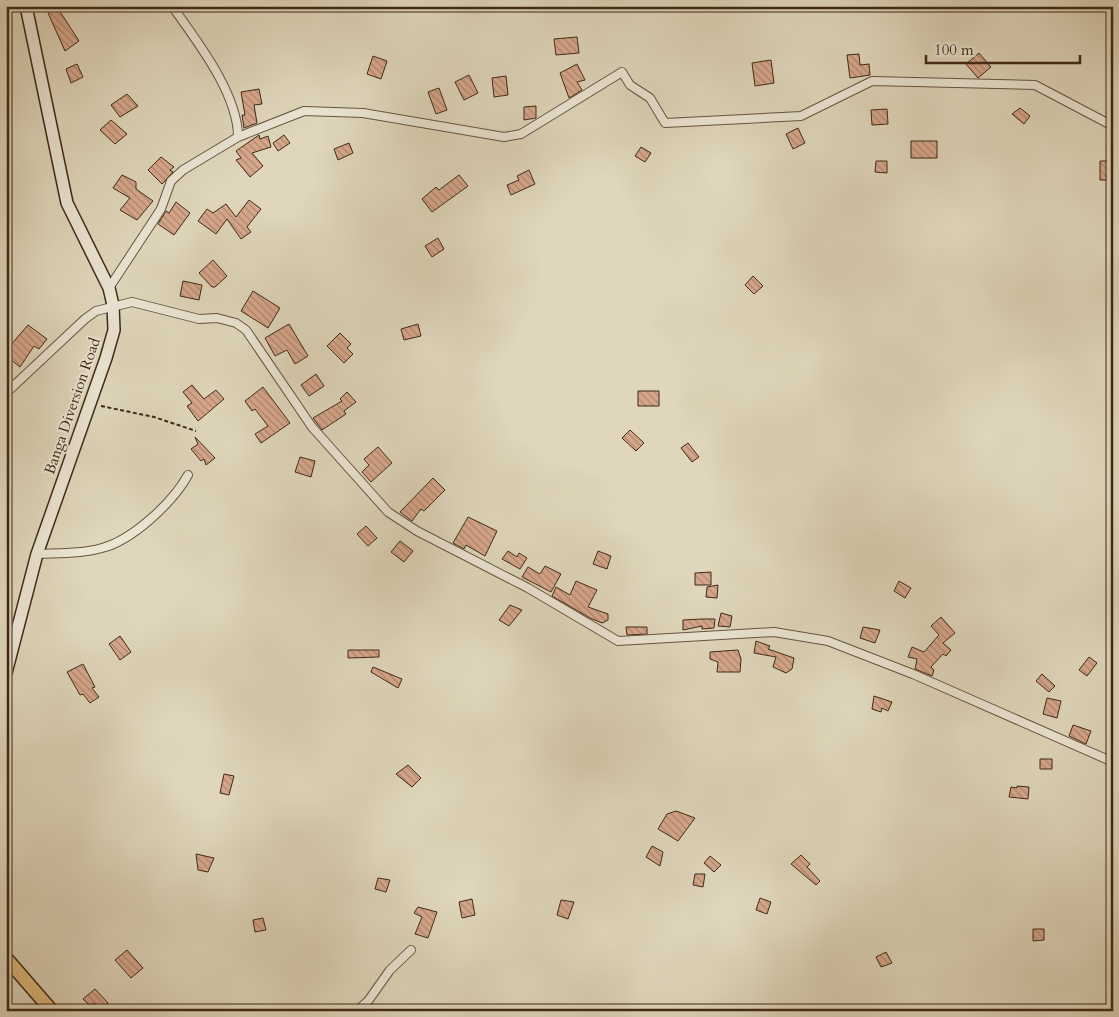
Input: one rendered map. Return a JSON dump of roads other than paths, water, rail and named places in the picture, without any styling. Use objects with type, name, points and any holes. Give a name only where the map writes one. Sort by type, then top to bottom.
[{"type":"main road","name":"Banga Diversion Road","points":[[6,673],[37,554],[114,330],[113,305],[109,288],[67,203],[26,6]]},
{"type":"main road","points":[[6,958],[52,1011]]},
{"type":"street","points":[[172,6],[202,49],[227,95],[238,122],[238,137]]},
{"type":"street","points":[[109,288],[161,209],[171,181],[184,170],[238,137],[304,111],[362,113],[504,136],[521,134],[622,72],[630,85],[650,98],[665,123],[801,116],[872,81],[1035,85],[1113,126]]},
{"type":"street","points":[[6,393],[85,319],[96,311],[113,305],[132,302],[199,319],[217,318],[236,323],[246,330],[312,427],[388,512],[417,531],[528,588],[618,641],[774,632],[828,641],[912,674],[1113,762]]},
{"type":"street","points":[[37,554],[88,552],[104,548],[121,540],[178,493],[188,475]]},
{"type":"street","points":[[357,1011],[368,1001],[390,970],[411,950]]}]
